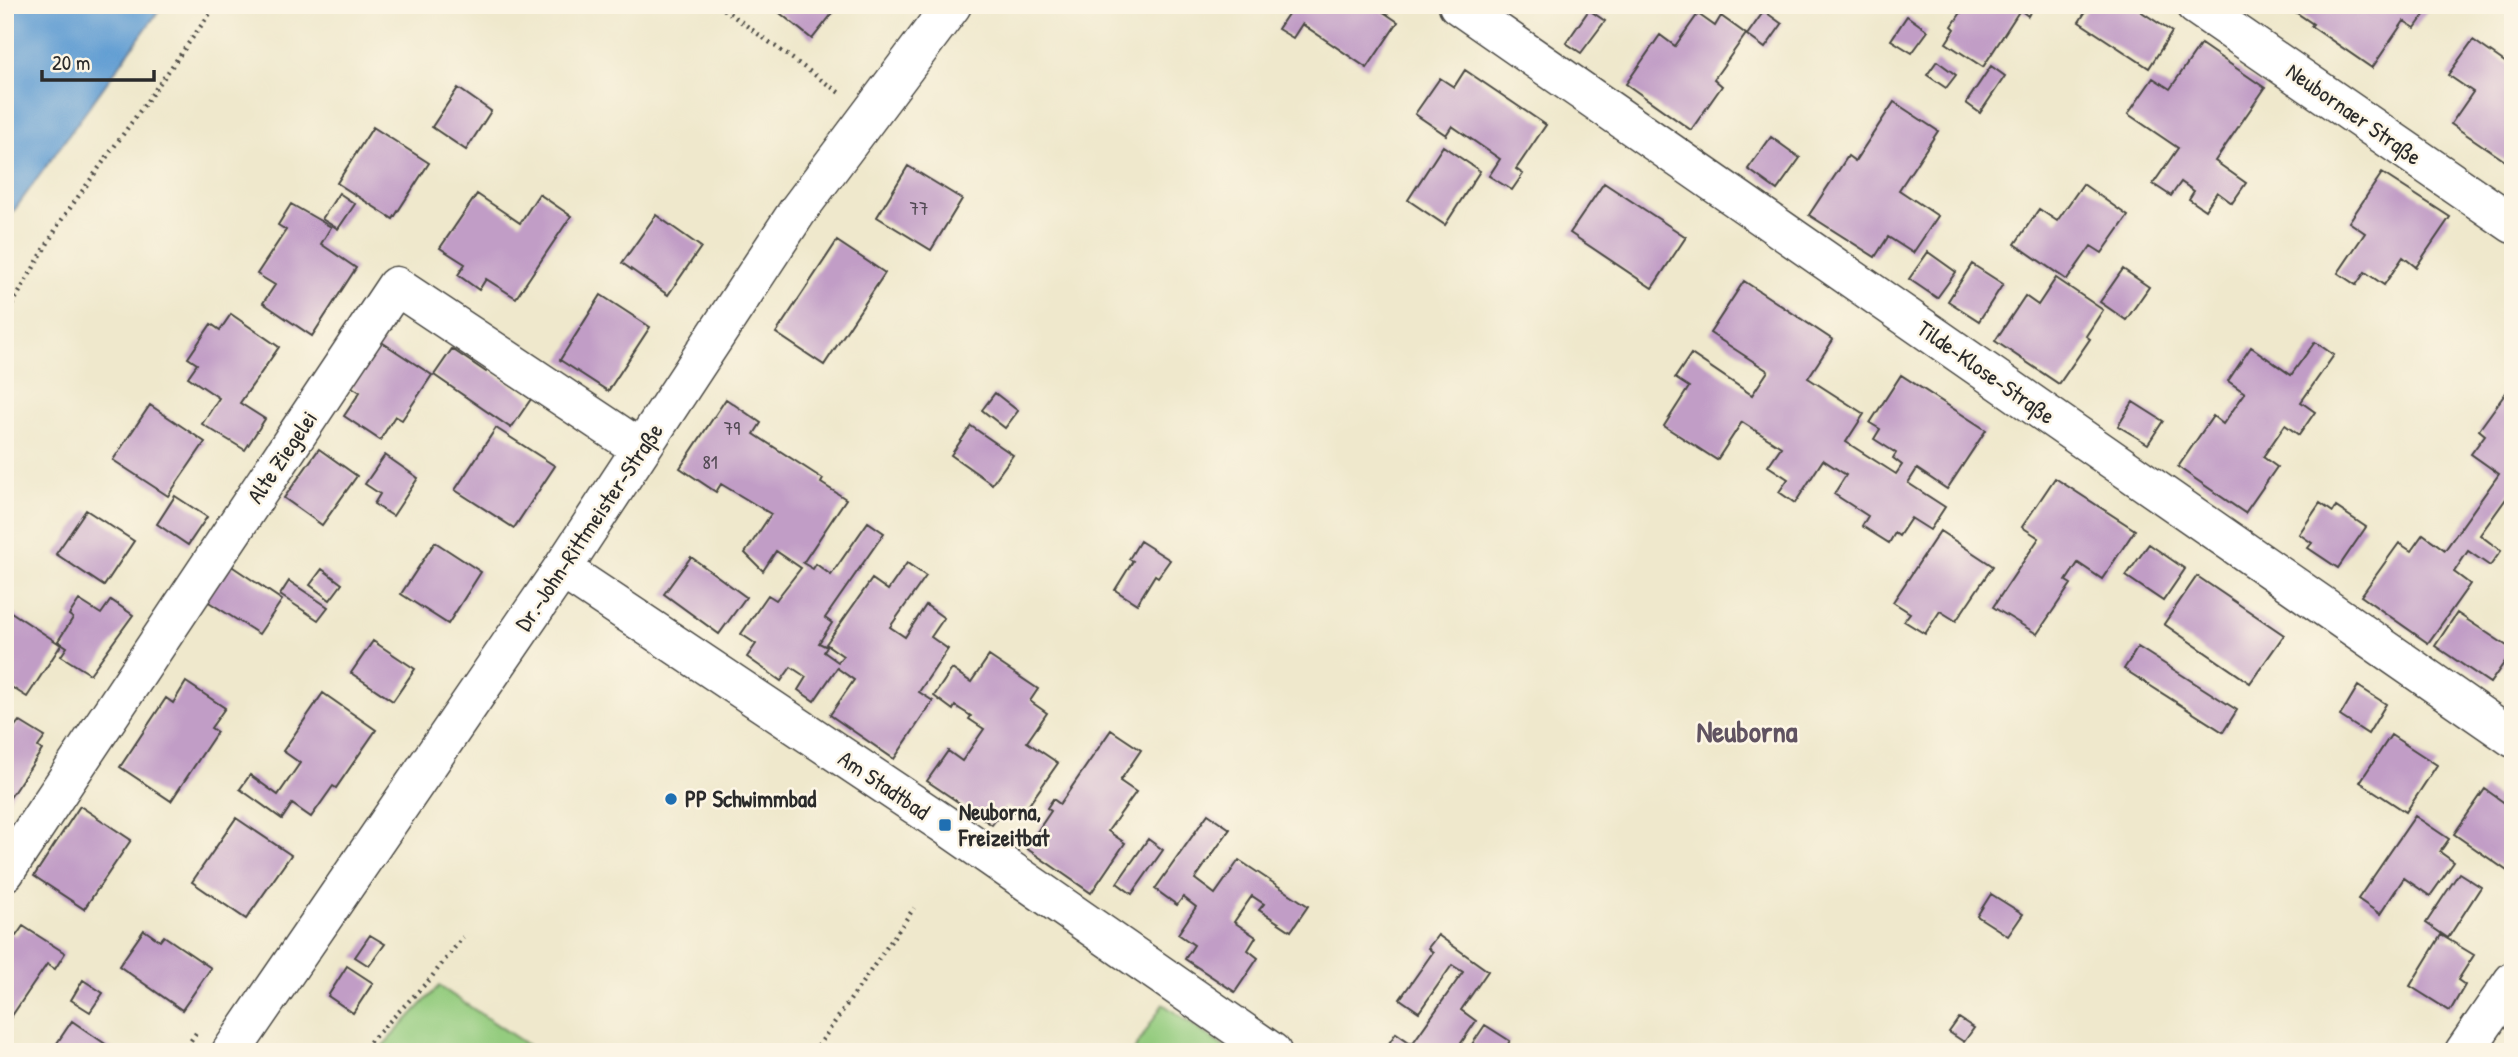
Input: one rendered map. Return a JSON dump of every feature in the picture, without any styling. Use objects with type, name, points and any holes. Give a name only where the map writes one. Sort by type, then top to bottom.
[{"type":"street","name":"Dr.-John-Rittmeister-Straße","points":[[231,1052],[562,569],[797,212],[952,5]]},
{"type":"street","name":"Tilde-Klose-Straße","points":[[1458,5],[2507,722]]},
{"type":"street","name":"Neubornaer Straße","points":[[2195,5],[2513,223]]},
{"type":"street","name":"Alte Ziegelei","points":[[5,872],[396,286],[641,449]]},
{"type":"street","name":"Am Stadtbad","points":[[562,569],[933,818],[1272,1052]]},
{"type":"street","points":[[2464,1052],[2513,981]]},
{"type":"path","points":[[5,317],[60,222],[216,5]]},
{"type":"path","points":[[718,5],[870,116]]},
{"type":"path","points":[[814,1052],[914,908]]},
{"type":"path","points":[[360,1052],[429,979],[463,937]]},
{"type":"green space","points":[[439,986],[538,1052],[377,1052]]},
{"type":"green space","points":[[1163,1004],[1231,1052],[1133,1052]]},
{"type":"water","points":[[5,5],[163,5],[5,223]]},
{"type":"building","points":[[770,5],[839,5],[812,39]]},
{"type":"building","points":[[1281,5],[1373,5],[1398,22],[1367,68],[1302,24],[1293,38],[1278,29],[1290,11]]},
{"type":"building","points":[[1966,5],[2034,5],[2028,16],[2020,10],[1983,67],[1946,43],[1955,29],[1952,26]]},
{"type":"building","points":[[2090,5],[2131,5],[2172,32],[2149,68],[2079,22]]},
{"type":"building","points":[[2285,5],[2431,5],[2415,28],[2404,21],[2372,68]]},
{"type":"building","points":[[1589,10],[1605,21],[1581,53],[1566,43]]},
{"type":"building","points":[[1764,11],[1782,24],[1765,48],[1747,35]]},
{"type":"building","points":[[1698,14],[1715,26],[1721,16],[1746,34],[1714,79],[1722,86],[1691,130],[1626,84],[1660,35],[1675,46]]},
{"type":"building","points":[[1907,16],[1928,31],[1912,53],[1891,40]]},
{"type":"building","points":[[2473,40],[2509,65],[2513,60],[2511,165],[2451,124],[2473,92],[2448,75]]},
{"type":"building","points":[[2201,44],[2265,88],[2215,161],[2246,183],[2232,203],[2217,192],[2205,210],[2189,199],[2194,191],[2181,182],[2171,196],[2153,184],[2178,148],[2128,114],[2153,78],[2170,89]]},
{"type":"building","points":[[1937,61],[1956,75],[1946,88],[1927,75]]},
{"type":"building","points":[[1991,66],[2005,76],[1980,113],[1966,103]]},
{"type":"building","points":[[1465,70],[1546,125],[1516,169],[1523,174],[1512,190],[1489,176],[1500,159],[1452,126],[1446,135],[1415,114],[1440,78],[1454,87]]},
{"type":"building","points":[[458,88],[491,111],[466,150],[432,127]]},
{"type":"building","points":[[1894,102],[1938,131],[1899,190],[1938,216],[1913,253],[1888,237],[1875,257],[1809,215],[1848,156],[1855,161]]},
{"type":"building","points":[[373,127],[429,163],[393,219],[337,183]]},
{"type":"building","points":[[1771,137],[1800,158],[1777,190],[1748,169]]},
{"type":"building","points":[[1443,146],[1480,171],[1445,225],[1408,200]]},
{"type":"building","points":[[908,166],[962,199],[931,250],[877,217]]},
{"type":"building","points":[[2382,173],[2450,217],[2416,267],[2403,257],[2384,285],[2365,272],[2356,285],[2338,273],[2365,233],[2349,222]]},
{"type":"building","points":[[1604,183],[1686,237],[1652,288],[1570,233]]},
{"type":"building","points":[[2083,184],[2128,216],[2102,253],[2091,246],[2067,280],[2015,244],[2039,209],[2057,221]]},
{"type":"building","points":[[339,193],[355,204],[338,229],[322,219]]},
{"type":"building","points":[[477,194],[520,223],[539,194],[571,216],[516,298],[486,279],[479,290],[458,275],[465,264],[440,248]]},
{"type":"building","points":[[291,204],[331,227],[321,244],[356,268],[312,336],[263,303],[275,285],[257,274],[286,230],[278,225]]},
{"type":"building","points":[[656,215],[701,247],[668,295],[622,263]]},
{"type":"building","points":[[837,241],[885,273],[824,365],[776,333]]},
{"type":"building","points":[[1928,252],[1956,272],[1937,298],[1909,279]]},
{"type":"building","points":[[1972,264],[2003,284],[1979,321],[1948,301]]},
{"type":"building","points":[[2123,269],[2149,287],[2126,320],[2100,302]]},
{"type":"building","points":[[2056,278],[2103,310],[2086,336],[2090,339],[2059,384],[1995,341],[2025,296],[2038,305]]},
{"type":"building","points":[[1744,281],[1833,340],[1808,378],[1864,414],[1846,442],[1896,474],[1902,465],[1893,458],[1896,453],[1874,439],[1880,429],[1870,423],[1901,375],[1986,430],[1947,489],[1917,469],[1908,483],[1945,507],[1930,530],[1911,518],[1899,536],[1895,533],[1889,543],[1862,526],[1868,516],[1834,494],[1846,475],[1823,460],[1795,503],[1779,492],[1788,479],[1768,466],[1781,447],[1742,422],[1717,460],[1664,426],[1689,387],[1675,378],[1691,354],[1752,395],[1768,371],[1710,333]]},
{"type":"building","points":[[601,295],[650,327],[608,391],[560,360]]},
{"type":"building","points":[[231,314],[279,347],[240,403],[265,419],[245,450],[202,424],[219,398],[188,377],[197,364],[188,358],[211,324],[220,330]]},
{"type":"building","points":[[380,341],[432,375],[402,420],[395,416],[380,440],[344,416],[360,392],[350,386]]},
{"type":"building","points":[[2315,342],[2334,355],[2301,402],[2315,412],[2299,435],[2285,425],[2263,457],[2277,467],[2245,513],[2178,467],[2213,416],[2223,424],[2245,393],[2228,381],[2251,347],[2291,375]]},
{"type":"building","points":[[452,349],[531,399],[511,428],[434,375]]},
{"type":"building","points":[[2513,383],[2513,489],[2480,535],[2501,551],[2490,566],[2468,551],[2454,572],[2470,584],[2428,643],[2361,596],[2399,543],[2411,551],[2423,534],[2445,550],[2499,474],[2471,454],[2485,435],[2479,430]]},
{"type":"building","points":[[995,393],[1018,411],[1005,428],[982,410]]},
{"type":"building","points":[[726,399],[761,423],[754,434],[823,479],[821,483],[846,499],[803,563],[813,569],[816,564],[831,575],[868,522],[884,533],[825,618],[832,623],[819,643],[827,647],[824,652],[838,662],[843,656],[826,644],[872,579],[888,590],[907,563],[926,576],[890,627],[905,637],[926,605],[944,618],[931,637],[948,649],[919,692],[933,701],[894,759],[830,715],[854,680],[837,668],[814,701],[798,690],[806,677],[791,667],[781,681],[747,657],[756,644],[741,634],[768,595],[776,600],[801,568],[776,551],[763,571],[745,553],[771,514],[721,484],[716,492],[680,468]]},
{"type":"building","points":[[2133,402],[2163,421],[2148,444],[2118,426]]},
{"type":"building","points":[[150,405],[205,442],[168,496],[113,460]]},
{"type":"building","points":[[971,426],[1013,455],[992,484],[951,455]]},
{"type":"building","points":[[496,428],[555,466],[514,528],[455,490]]},
{"type":"building","points":[[319,449],[357,476],[322,525],[284,498]]},
{"type":"building","points":[[385,455],[418,478],[393,516],[374,504],[380,494],[365,484]]},
{"type":"building","points":[[2055,478],[2135,530],[2102,579],[2078,563],[2066,581],[2071,584],[2037,634],[1993,607],[2039,538],[2022,527]]},
{"type":"building","points":[[175,496],[207,517],[188,545],[157,524]]},
{"type":"building","points":[[2320,503],[2333,512],[2336,507],[2366,527],[2338,568],[2308,548],[2312,543],[2299,534]]},
{"type":"building","points":[[86,510],[134,541],[104,586],[56,554]]},
{"type":"building","points":[[1940,531],[1993,566],[1956,621],[1940,611],[1925,634],[1904,621],[1910,613],[1893,602]]},
{"type":"building","points":[[1140,541],[1170,560],[1158,577],[1155,575],[1137,604],[1115,590],[1133,561],[1129,559]]},
{"type":"building","points":[[435,542],[481,572],[448,624],[401,594]]},
{"type":"building","points":[[2149,544],[2185,569],[2163,601],[2126,576]]},
{"type":"building","points":[[691,557],[746,597],[719,634],[664,594]]},
{"type":"building","points":[[227,563],[282,600],[259,634],[204,599]]},
{"type":"building","points":[[322,569],[342,584],[330,600],[310,585]]},
{"type":"building","points":[[2197,576],[2284,635],[2250,683],[2164,624]]},
{"type":"building","points":[[289,581],[328,607],[318,620],[280,595]]},
{"type":"building","points":[[79,600],[101,614],[111,600],[133,615],[90,674],[61,656],[67,647],[58,641],[73,618],[69,615]]},
{"type":"building","points":[[8,610],[61,645],[27,697],[5,683],[5,615]]},
{"type":"building","points":[[2457,613],[2513,650],[2490,683],[2435,646]]},
{"type":"building","points":[[373,641],[415,669],[393,701],[351,673]]},
{"type":"building","points":[[2138,647],[2237,710],[2223,732],[2124,669]]},
{"type":"building","points":[[989,656],[1038,689],[1030,701],[1047,713],[1027,742],[1058,763],[1021,816],[1006,806],[992,825],[927,781],[948,751],[962,761],[984,729],[969,719],[971,716],[955,706],[953,710],[934,696],[952,669],[971,682]]},
{"type":"building","points":[[186,682],[225,708],[211,728],[217,732],[171,801],[120,767],[166,698],[173,703]]},
{"type":"building","points":[[2358,686],[2386,704],[2368,734],[2340,716]]},
{"type":"building","points":[[323,693],[376,730],[336,788],[333,786],[311,817],[292,804],[282,819],[240,789],[250,775],[278,795],[300,763],[283,751]]},
{"type":"building","points":[[19,721],[45,737],[38,747],[42,750],[5,805],[5,725],[12,730]]},
{"type":"building","points":[[1111,730],[1141,750],[1120,781],[1136,792],[1108,831],[1125,843],[1091,893],[1026,848],[1051,811],[1047,808],[1053,799],[1060,804]]},
{"type":"building","points":[[2391,735],[2437,765],[2406,812],[2360,782]]},
{"type":"building","points":[[2485,789],[2513,809],[2513,875],[2454,834]]},
{"type":"building","points":[[80,806],[131,840],[84,909],[34,876]]},
{"type":"building","points":[[1208,814],[1230,829],[1195,879],[1215,894],[1239,860],[1308,906],[1291,931],[1259,910],[1264,904],[1252,896],[1234,922],[1256,937],[1248,950],[1258,958],[1235,992],[1185,959],[1194,945],[1178,934],[1196,907],[1183,897],[1177,905],[1155,889]]},
{"type":"building","points":[[2415,816],[2449,839],[2440,852],[2454,862],[2430,896],[2404,878],[2380,914],[2358,899]]},
{"type":"building","points":[[236,818],[291,855],[246,919],[192,882]]},
{"type":"building","points":[[1148,839],[1163,850],[1132,894],[1117,883]]},
{"type":"building","points":[[2459,873],[2481,887],[2448,938],[2426,923]]},
{"type":"building","points":[[1991,894],[2023,914],[2008,936],[1977,916]]},
{"type":"building","points":[[23,926],[65,953],[55,969],[47,964],[5,1026],[5,930],[16,936]]},
{"type":"building","points":[[144,930],[160,941],[164,936],[211,968],[182,1010],[119,966]]},
{"type":"building","points":[[370,935],[385,944],[369,966],[355,957]]},
{"type":"building","points":[[1438,935],[1488,971],[1461,1010],[1476,1021],[1455,1052],[1383,1052],[1396,1033],[1412,1044],[1463,972],[1452,965],[1419,1012],[1400,999],[1433,952],[1428,948]]},
{"type":"building","points":[[2441,935],[2474,955],[2458,980],[2465,985],[2450,1011],[2410,986]]},
{"type":"building","points":[[347,966],[373,983],[353,1013],[328,996]]},
{"type":"building","points":[[83,980],[103,993],[90,1012],[71,1000]]},
{"type":"building","points":[[1959,1018],[1974,1028],[1964,1042],[1949,1032]]},
{"type":"building","points":[[72,1021],[117,1052],[51,1052]]},
{"type":"building","points":[[1485,1025],[1510,1041],[1502,1052],[1468,1050]]},
{"type":"place","name":"PP Schwimmbad","points":[[671,799]]},
{"type":"place","name":"Neuborna, Freizeitbat","points":[[945,825]]},
{"type":"district","name":"Neuborna","points":[[1747,732]]}]
